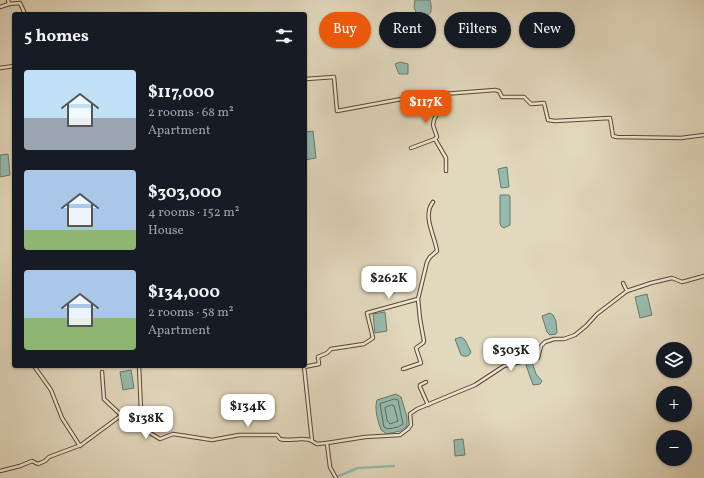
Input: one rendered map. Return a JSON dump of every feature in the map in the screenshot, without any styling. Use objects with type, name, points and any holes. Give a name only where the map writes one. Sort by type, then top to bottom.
[{"type":"street","points":[[8,0],[9,4]]},
{"type":"street","points":[[0,7],[20,3],[24,0]]},
{"type":"street","points":[[20,3],[24,12]]},
{"type":"street","points":[[0,68],[12,66]]},
{"type":"street","points":[[307,79],[334,77],[337,111],[394,99],[495,90],[499,91],[502,97],[524,97],[531,104],[544,104],[548,120],[555,121],[610,118],[613,136],[617,138],[681,138],[704,135]]},
{"type":"street","points":[[437,94],[439,110],[434,120],[435,139],[446,158],[446,171]]},
{"type":"street","points":[[411,148],[435,139]]},
{"type":"street","points":[[403,369],[421,363],[416,348],[424,341],[418,299],[426,262],[437,251],[430,227],[428,210],[433,202]]},
{"type":"street","points":[[102,372],[104,399],[135,424],[160,439],[173,434],[212,440],[239,435],[277,435],[280,439],[286,441],[309,439],[317,444],[365,437],[400,435],[411,425],[410,414],[475,385],[504,366],[538,358],[541,346],[545,342],[554,339],[564,339],[575,335],[597,314],[627,291],[672,278],[682,282],[704,276]]},
{"type":"street","points":[[623,283],[627,291]]},
{"type":"street","points":[[307,366],[319,364],[318,357],[327,353],[331,349],[364,344],[373,338],[367,313],[418,299]]},
{"type":"street","points":[[35,368],[51,390],[62,418],[80,446]]},
{"type":"street","points":[[0,471],[32,461],[38,464],[45,461],[49,457],[80,446],[89,441],[122,414],[141,411],[139,368]]},
{"type":"street","points":[[304,368],[312,441]]},
{"type":"street","points":[[426,382],[420,385],[420,387],[428,405]]},
{"type":"street","points":[[327,443],[330,467],[336,477]]},
{"type":"water","points":[[415,0],[430,0],[431,11],[416,12],[414,7]]},
{"type":"water","points":[[400,62],[408,64],[408,74],[399,74],[395,64]]},
{"type":"water","points":[[313,131],[316,158],[307,160],[307,132]]},
{"type":"water","points":[[8,154],[10,175],[0,177],[0,155]]},
{"type":"water","points":[[507,167],[509,187],[501,188],[498,169]]},
{"type":"water","points":[[500,195],[509,195],[510,197],[510,225],[504,228],[500,223]]},
{"type":"water","points":[[647,294],[652,315],[640,318],[635,297]]},
{"type":"water","points":[[385,312],[387,331],[375,333],[373,314]]},
{"type":"water","points":[[550,313],[556,321],[557,332],[556,334],[550,335],[547,332],[542,316]]},
{"type":"water","points":[[461,337],[465,340],[471,352],[467,356],[461,355],[455,339]]},
{"type":"water","points":[[532,362],[536,374],[542,381],[540,384],[533,385],[526,365],[527,363]]},
{"type":"water","points":[[131,370],[134,388],[123,390],[120,372]]},
{"type":"water","points":[[396,394],[401,397],[407,417],[407,426],[400,431],[387,434],[381,430],[376,404],[377,400]]},
{"type":"water","points":[[463,439],[465,455],[455,456],[454,440]]},
{"type":"waterway","points":[[334,478],[358,468],[394,466]]}]
